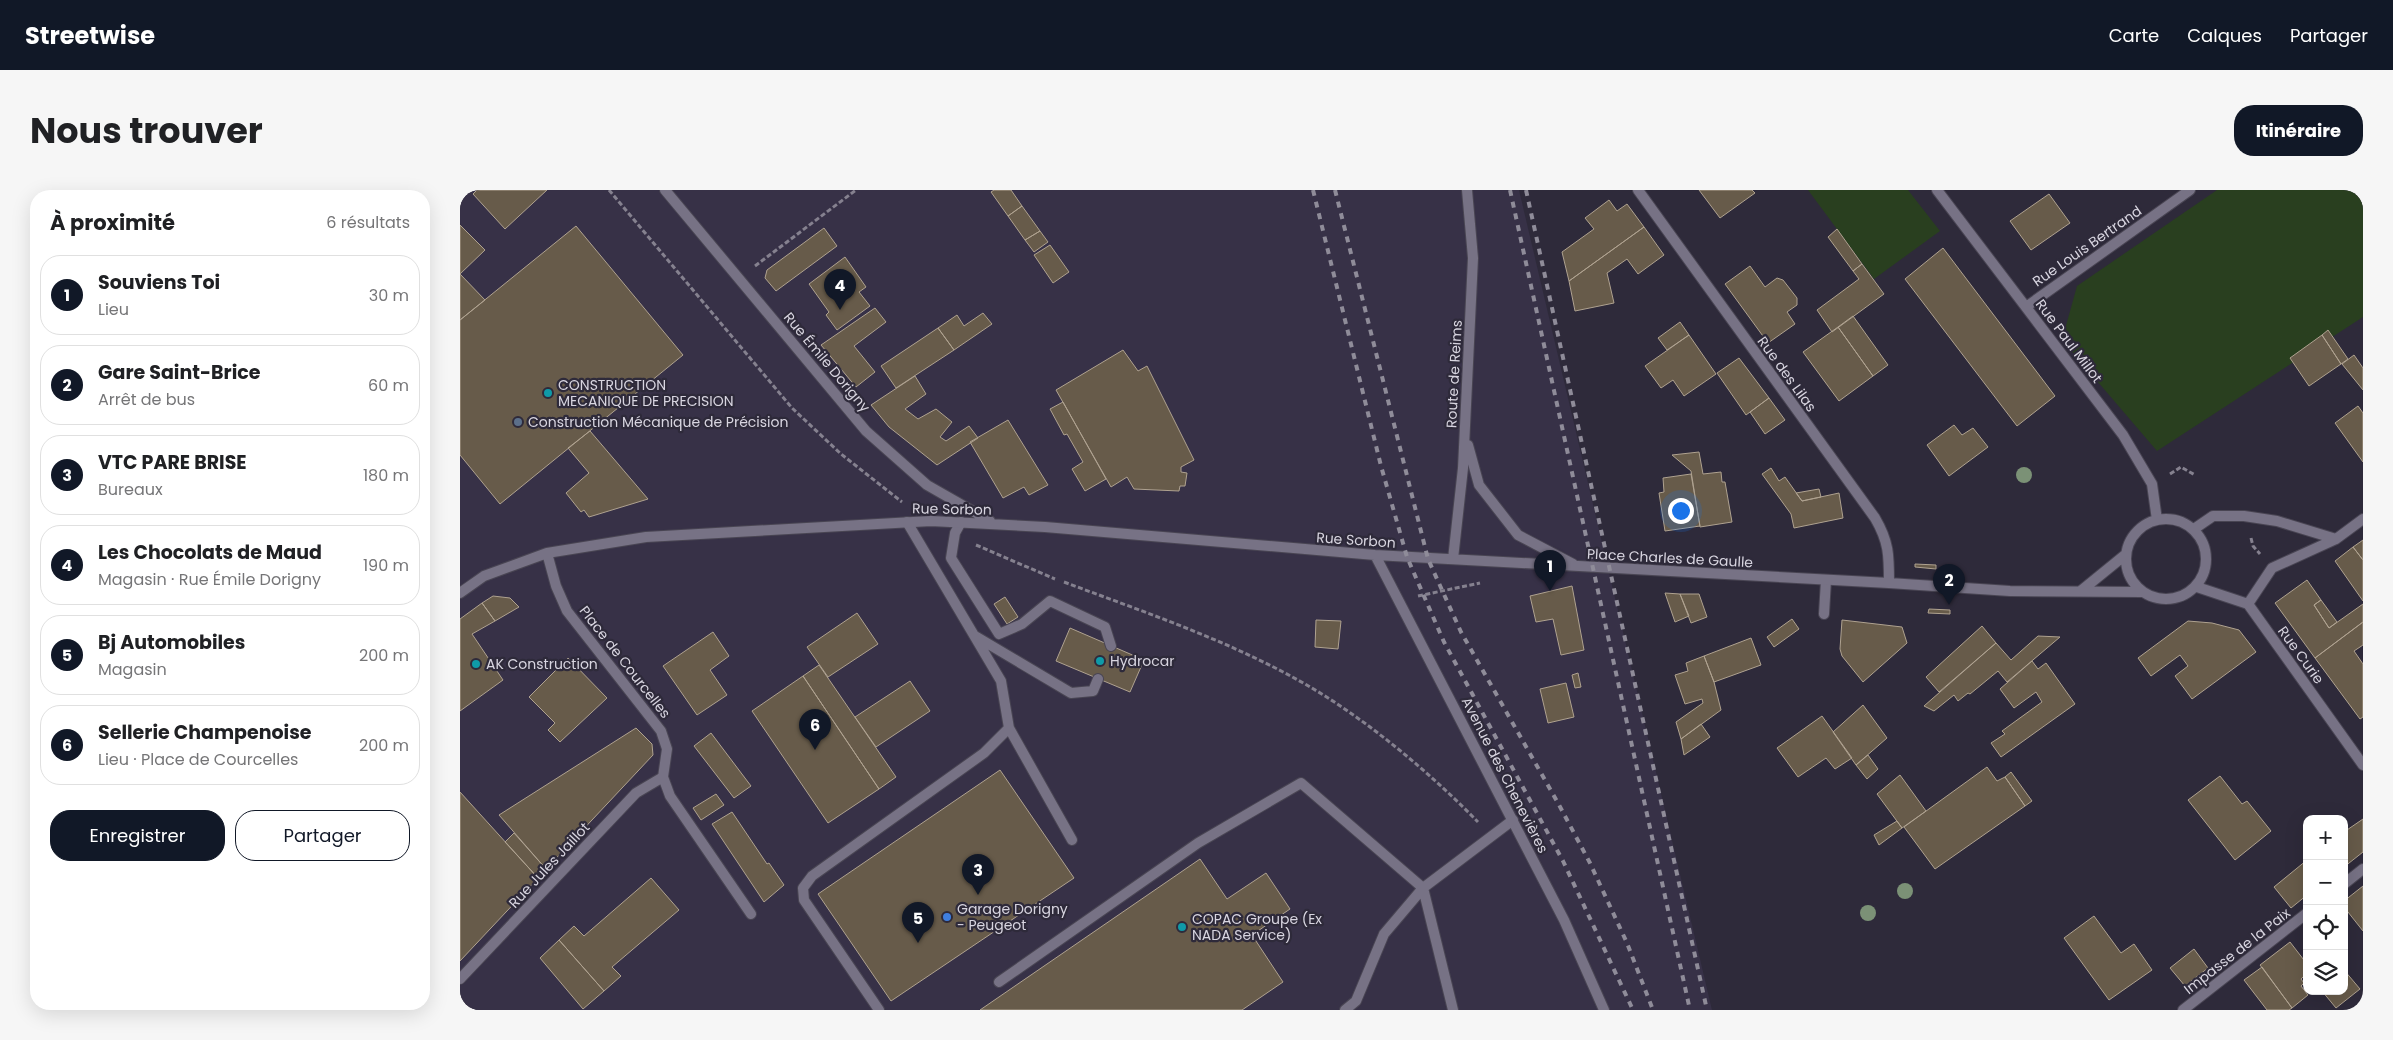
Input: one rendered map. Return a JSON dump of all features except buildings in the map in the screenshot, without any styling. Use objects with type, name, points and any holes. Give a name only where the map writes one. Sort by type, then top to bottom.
[{"type":"street","name":"Rue Émile Dorigny","points":[[665,190],[838,400],[890,454],[927,485],[993,523]]},
{"type":"street","name":"Route de Reims","points":[[1453,559],[1465,435],[1473,258],[1467,190]]},
{"type":"street","name":"Rue des Lilas","points":[[1638,190],[1875,518],[1889,549],[1889,583]]},
{"type":"street","name":"Rue Paul Millot","points":[[1937,190],[2123,435],[2152,484],[2156,520]]},
{"type":"street","name":"Rue Louis Bertrand","points":[[2026,307],[2190,190]]},
{"type":"street","points":[[1465,435],[1479,486],[1518,535],[1576,566]]},
{"type":"street","points":[[2194,529],[2214,516],[2244,516],[2277,520],[2336,539]]},
{"type":"street","points":[[2174,519],[2194,529],[2204,542],[2208,558],[2205,574],[2197,587],[2180,598],[2160,600],[2142,592],[2132,582],[2127,569],[2125,555],[2131,539],[2142,527],[2156,520],[2174,519]]},
{"type":"street","points":[[2197,587],[2248,604],[2272,568],[2336,539],[2363,519]]},
{"type":"street","points":[[908,522],[1001,681],[1009,728],[1072,840]]},
{"type":"street","name":"Rue Sorbon","points":[[460,593],[484,576],[547,553],[646,537],[908,522],[993,523],[1375,556],[1453,559]]},
{"type":"street","points":[[962,522],[955,534],[951,558],[999,634],[1022,624],[1050,601],[1106,627],[1112,646]]},
{"type":"street","name":"Place de Courcelles","points":[[547,553],[556,586],[567,612],[661,731],[667,749],[663,778]]},
{"type":"street","points":[[2082,590],[2125,555]]},
{"type":"street","name":"Avenue des Chenevières","points":[[1375,556],[1401,602],[1564,920],[1604,1010]]},
{"type":"street","name":"Place Charles de Gaulle","points":[[1453,559],[2010,591],[2082,590],[2142,592]]},
{"type":"street","points":[[1824,614],[1826,580]]},
{"type":"street","name":"Rue Curie","points":[[2248,604],[2363,765]]},
{"type":"street","points":[[974,636],[1071,693],[1093,692],[1098,679]]},
{"type":"street","points":[[879,1010],[804,900],[803,888],[812,876],[984,753],[1009,728]]},
{"type":"street","points":[[663,778],[670,796],[751,914]]},
{"type":"street","name":"Rue Jules Jaillot","points":[[460,979],[636,793],[663,778]]},
{"type":"street","points":[[999,982],[1198,843],[1301,782],[1423,888],[1453,1010]]},
{"type":"street","points":[[1345,1010],[1356,1001],[1384,934],[1423,888],[1513,820]]},
{"type":"street","points":[[2348,881],[2363,869]]},
{"type":"street","name":"Impasse de la Paix","points":[[2183,1010],[2303,916]]},
{"type":"path","points":[[609,190],[792,408],[841,454],[889,492]]},
{"type":"path","points":[[739,278],[856,190]]},
{"type":"path","points":[[2152,484],[2181,467],[2195,475]]},
{"type":"path","points":[[2244,516],[2253,546],[2272,568]]},
{"type":"path","points":[[997,556],[1161,618],[1242,652],[1324,696],[1407,757],[1455,798],[1491,836]]},
{"type":"path","points":[[1401,602],[1423,595],[1481,583]]},
{"type":"shaded area","points":[[460,190],[1519,190],[1712,1010],[460,1010]]},
{"type":"green space","points":[[1808,190],[1908,190],[1940,231],[1874,279]]},
{"type":"green space","points":[[2217,190],[2363,190],[2363,317],[2157,451],[2062,340],[2077,286]]},
{"type":"railway","points":[[1313,190],[1381,466],[1407,557],[1444,642],[1563,861],[1633,1010]]},
{"type":"railway","points":[[1335,190],[1428,559],[1461,632],[1590,863],[1627,943],[1653,1010]]},
{"type":"railway","points":[[1510,190],[1690,1010]]},
{"type":"railway","points":[[1526,190],[1707,1010]]},
{"type":"place","name":"Les Chocolats de Maud","points":[[840,310]]},
{"type":"place","name":"CONSTRUCTION MECANIQUE DE PRECISION","points":[[548,393]]},
{"type":"place","name":"Construction Mécanique de Précision","points":[[518,422]]},
{"type":"place","name":"Souviens Toi","points":[[1550,591]]},
{"type":"place","name":"Gare Saint-Brice","points":[[1949,605]]},
{"type":"place","name":"Hydrocar","points":[[1100,661]]},
{"type":"place","name":"AK Construction","points":[[476,664]]},
{"type":"place","name":"Sellerie Champenoise","points":[[815,750]]},
{"type":"place","name":"VTC PARE BRISE","points":[[978,895]]},
{"type":"place","name":"Garage Dorigny - Peugeot","points":[[947,917]]},
{"type":"place","name":"COPAC Groupe (Ex NADA Service)","points":[[1182,927]]},
{"type":"place","name":"Bj Automobiles","points":[[918,943]]}]
